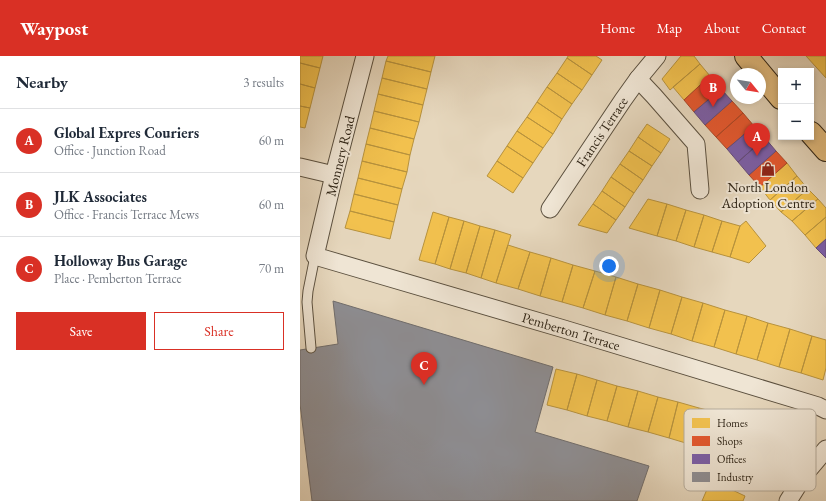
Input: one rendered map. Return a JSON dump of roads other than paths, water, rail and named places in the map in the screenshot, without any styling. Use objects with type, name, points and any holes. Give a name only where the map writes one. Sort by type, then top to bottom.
[{"type":"main road","points":[[746,56],[778,94]]},
{"type":"street","name":"Monnery Road","points":[[315,256],[334,175],[365,56]]},
{"type":"street","name":"Francis Terrace","points":[[550,209],[623,100],[657,56]]},
{"type":"street","points":[[638,79],[696,144],[700,190]]},
{"type":"street","points":[[300,167],[334,175]]},
{"type":"street","name":"Pemberton Terrace","points":[[315,256],[564,328],[818,406],[826,410]]},
{"type":"street","points":[[816,460],[826,448]]},
{"type":"street","points":[[788,501],[794,491]]},
{"type":"lane","points":[[311,348],[307,302],[315,256]]},
{"type":"place","name":"JLK Associates","points":[[713,107]]},
{"type":"place","name":"Global Expres Couriers","points":[[757,156]]},
{"type":"place","name":"North London Adoption Centre","points":[[768,169]]},
{"type":"place","name":"Holloway Bus Garage","points":[[424,385]]}]
